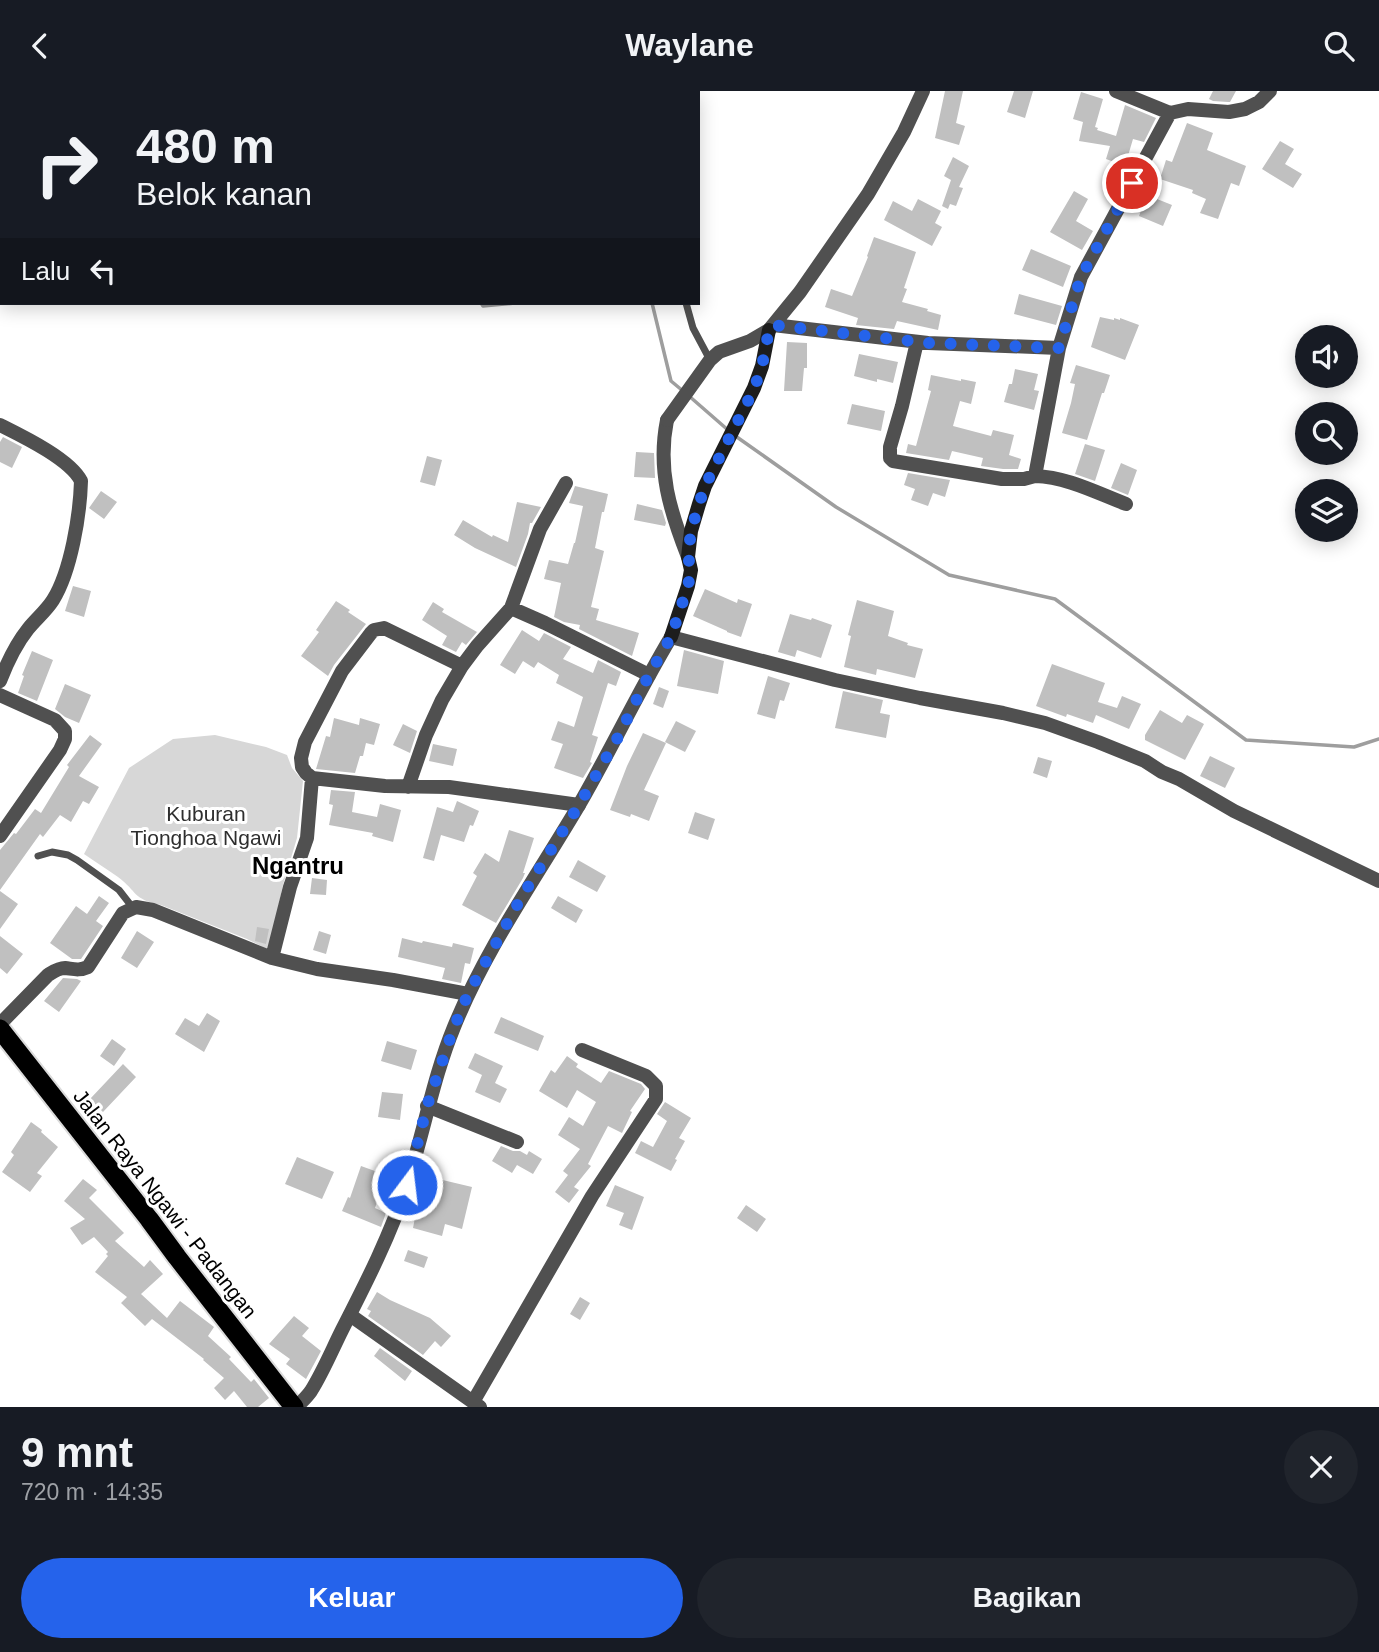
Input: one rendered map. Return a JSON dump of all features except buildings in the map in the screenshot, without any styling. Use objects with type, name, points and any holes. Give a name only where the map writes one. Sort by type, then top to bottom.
[{"type":"highway","name":"Jalan Raya Ngawi - Padangan","points":[[0,1027],[295,1407]]},
{"type":"main road","points":[[671,637],[688,586],[691,531],[705,486],[754,389],[771,328]]},
{"type":"street","points":[[688,557],[668,499],[664,473],[663,439],[667,420],[705,365],[719,352],[750,341],[771,328],[800,292],[868,194],[904,132],[923,91]]},
{"type":"street","points":[[1116,91],[1170,113],[1188,109],[1229,112],[1245,110],[1259,102],[1270,91]]},
{"type":"street","points":[[1035,477],[1059,348],[1081,277],[1170,113]]},
{"type":"street","points":[[771,328],[918,342],[1059,348]]},
{"type":"street","points":[[918,342],[890,447],[890,458],[893,461],[1002,479],[1057,478],[1126,505]]},
{"type":"street","points":[[0,425],[57,457],[78,474],[81,481],[75,535],[61,584],[52,602],[27,631],[9,659],[0,681]]},
{"type":"street","points":[[408,786],[442,700],[462,666],[510,608],[540,529],[566,483]]},
{"type":"street","points":[[510,608],[545,622],[649,675]]},
{"type":"street","points":[[462,666],[384,628],[374,630],[342,671],[305,742],[302,767],[312,778],[385,786],[449,787],[579,805]]},
{"type":"street","points":[[295,1407],[310,1391],[383,1245],[407,1185],[427,1106],[468,994],[521,898],[617,739],[671,637],[835,681],[1003,713],[1077,734],[1145,761],[1234,811],[1379,881]]},
{"type":"street","points":[[0,695],[55,720],[65,731],[65,739],[0,836]]},
{"type":"street","points":[[272,958],[290,887],[307,838],[312,778]]},
{"type":"street","points":[[0,1027],[48,975],[57,969],[77,970],[88,967],[123,913],[133,908],[153,910],[272,958],[317,969],[468,994]]},
{"type":"street","points":[[350,1315],[477,1404],[592,1196],[656,1098],[656,1086],[646,1076],[582,1050]]},
{"type":"street","points":[[427,1106],[517,1142]]},
{"type":"lane","points":[[687,305],[705,365]]},
{"type":"lane","points":[[38,856],[52,852],[68,855],[119,890],[133,908]]},
{"type":"green space","name":"Kuburan Tionghoa Ngawi","points":[[215,735],[287,755],[292,768],[303,781],[297,838],[283,885],[269,950],[145,900],[118,877],[84,854],[129,768],[173,739]]},
{"type":"waterway","points":[[482,305],[494,305]]},
{"type":"waterway","points":[[652,305],[671,381],[683,391]]},
{"type":"waterway","points":[[689,396],[728,430]]},
{"type":"waterway","points":[[734,435],[836,507],[949,575],[1055,599],[1246,740],[1354,747],[1379,739]]},
{"type":"district","name":"Ngantru","points":[[298,866]]},
{"type":"route","points":[[407,1185],[427,1106],[468,994],[521,898],[617,739],[671,637],[688,586],[691,531],[699,504],[705,486],[754,389],[769,330],[773,325],[928,343],[1059,348],[1081,277],[1132,183]]}]
